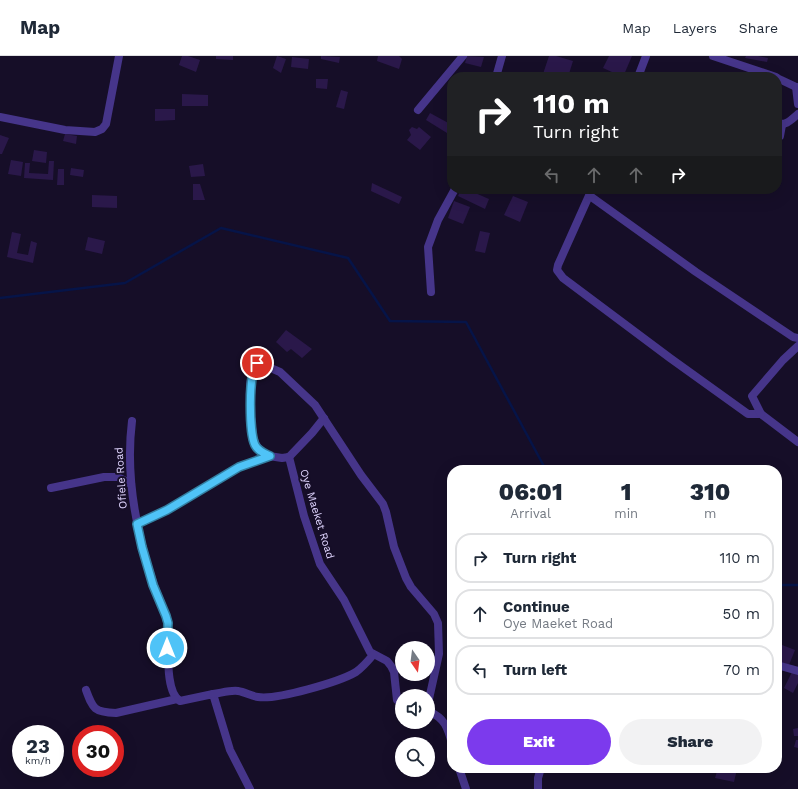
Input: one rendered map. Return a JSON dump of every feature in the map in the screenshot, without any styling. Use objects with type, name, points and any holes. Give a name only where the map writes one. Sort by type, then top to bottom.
[{"type":"street","points":[[0,116],[65,130],[95,132],[102,129],[106,124],[119,56]]},
{"type":"street","points":[[450,72],[463,56]]},
{"type":"street","points":[[497,72],[502,56]]},
{"type":"street","points":[[640,72],[646,56]]},
{"type":"street","points":[[713,56],[761,72]]},
{"type":"street","points":[[418,110],[447,75]]},
{"type":"street","points":[[782,80],[797,87],[798,104]]},
{"type":"street","points":[[782,124],[788,123],[798,114]]},
{"type":"street","points":[[431,292],[428,247],[438,220],[452,194]]},
{"type":"street","points":[[591,194],[558,265],[557,270],[563,278],[748,414],[761,414]]},
{"type":"street","points":[[592,194],[696,272],[793,337],[798,338]]},
{"type":"street","points":[[798,346],[752,396],[761,414],[798,442]]},
{"type":"street","points":[[324,418],[289,457],[282,458],[270,456],[258,449],[253,437],[250,387],[255,364],[259,362],[280,372],[307,396],[324,418],[361,475],[383,504],[394,547],[406,578],[411,588],[436,618],[438,623],[439,654],[430,689]]},
{"type":"street","name":"Ofiele Road","points":[[132,421],[129,464],[137,524],[153,585],[168,623],[168,664],[173,691],[177,700]]},
{"type":"street","points":[[137,524],[167,510],[239,467],[270,456]]},
{"type":"street","name":"Oye Maeket Road","points":[[289,457],[304,516],[324,572],[344,600],[370,652],[387,661],[391,666],[394,672],[396,689]]},
{"type":"street","points":[[51,488],[104,476],[118,477],[132,484]]},
{"type":"street","points":[[86,690],[92,706],[107,713],[116,713],[177,700],[180,701],[213,694],[239,691],[259,697],[271,696],[297,692],[340,679],[356,672],[374,655]]},
{"type":"street","points":[[782,666],[798,671]]},
{"type":"street","points":[[213,694],[230,750],[250,789]]},
{"type":"street","points":[[435,715],[445,723],[447,729]]},
{"type":"street","points":[[461,773],[466,789]]},
{"type":"street","points":[[538,789],[540,773]]},
{"type":"building","points":[[182,56],[188,56],[200,60],[196,72],[179,65]]},
{"type":"building","points":[[216,56],[233,56],[233,60],[216,59]]},
{"type":"building","points":[[277,56],[286,59],[281,73],[273,68]]},
{"type":"building","points":[[321,56],[340,57],[339,63],[321,59]]},
{"type":"building","points":[[378,56],[399,56],[402,59],[399,69],[377,61]]},
{"type":"building","points":[[467,56],[484,57],[481,67],[465,63]]},
{"type":"building","points":[[549,56],[556,56],[573,61],[570,72],[544,72]]},
{"type":"building","points":[[609,56],[632,56],[625,72],[612,72],[603,68]]},
{"type":"building","points":[[746,56],[768,58],[767,62],[745,58]]},
{"type":"building","points":[[292,57],[309,59],[308,69],[291,67]]},
{"type":"building","points":[[316,79],[328,79],[327,89],[316,88]]},
{"type":"building","points":[[341,90],[348,92],[344,109],[336,107]]},
{"type":"building","points":[[182,94],[208,95],[208,106],[182,106]]},
{"type":"building","points":[[155,109],[175,109],[175,120],[155,121]]},
{"type":"building","points":[[430,113],[447,122],[447,133],[426,120]]},
{"type":"building","points":[[412,127],[417,129],[419,127],[431,137],[420,150],[407,140],[411,135],[409,130]]},
{"type":"building","points":[[65,134],[77,136],[76,144],[63,141]]},
{"type":"building","points":[[0,135],[9,138],[2,154],[0,154]]},
{"type":"building","points":[[34,150],[47,152],[46,163],[32,161]]},
{"type":"building","points":[[11,160],[23,162],[21,176],[8,174]]},
{"type":"building","points":[[49,161],[54,161],[53,180],[24,178],[25,163],[30,163],[29,173],[48,174]]},
{"type":"building","points":[[203,164],[205,176],[191,177],[189,166]]},
{"type":"building","points":[[71,168],[84,170],[83,177],[70,175]]},
{"type":"building","points":[[58,169],[64,169],[64,185],[57,185]]},
{"type":"building","points":[[372,183],[402,197],[399,204],[371,191]]},
{"type":"building","points":[[193,184],[200,184],[205,200],[193,200]]},
{"type":"building","points":[[459,194],[478,194],[489,199],[485,209],[458,196]]},
{"type":"building","points":[[92,195],[117,196],[117,208],[92,207]]},
{"type":"building","points":[[513,196],[528,202],[520,222],[504,215]]},
{"type":"building","points":[[454,201],[470,207],[463,224],[448,218]]},
{"type":"building","points":[[480,231],[490,233],[485,253],[475,251]]},
{"type":"building","points":[[12,232],[21,234],[17,253],[28,255],[31,241],[37,243],[33,263],[7,257]]},
{"type":"building","points":[[88,237],[105,241],[102,254],[85,250]]},
{"type":"building","points":[[286,330],[312,349],[302,358],[291,349],[287,352],[276,342]]},
{"type":"building","points":[[782,645],[795,650],[789,665],[782,663]]},
{"type":"building","points":[[792,672],[798,675],[798,683],[793,693],[784,688]]},
{"type":"building","points":[[798,728],[798,736],[794,736],[793,729]]},
{"type":"building","points":[[796,740],[798,740],[798,748],[794,747]]},
{"type":"building","points":[[716,773],[736,773],[734,782],[715,778]]},
{"type":"waterway","points":[[0,298],[125,283],[221,228],[348,258],[390,321],[466,322],[543,465]]},
{"type":"waterway","points":[[782,585],[798,585]]},
{"type":"route","points":[[167,648],[168,623],[153,585],[137,524],[167,510],[239,467],[270,456],[258,449],[253,437],[250,387],[255,364],[257,363]]}]
